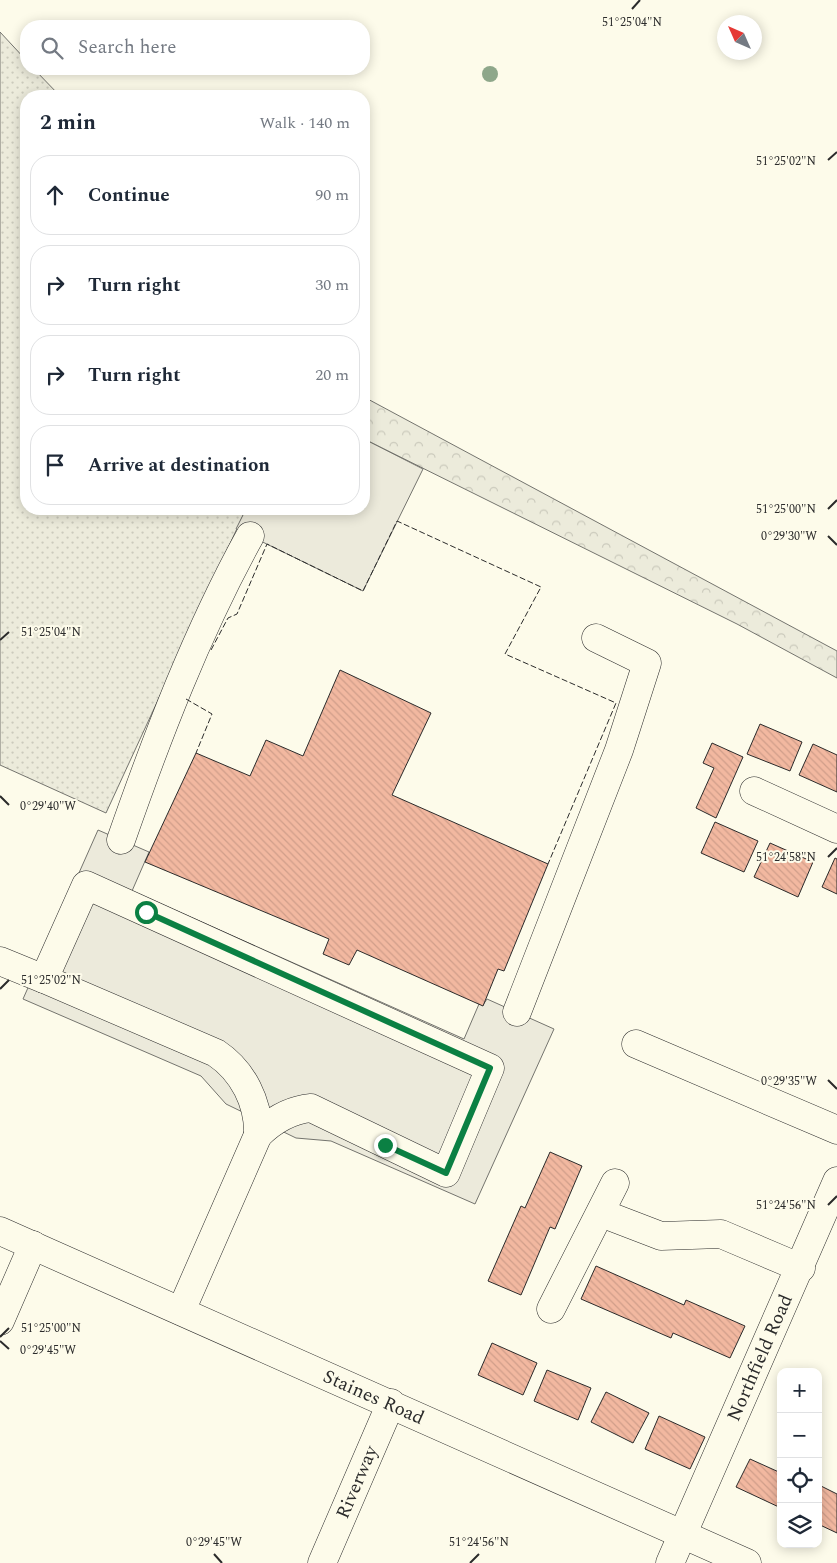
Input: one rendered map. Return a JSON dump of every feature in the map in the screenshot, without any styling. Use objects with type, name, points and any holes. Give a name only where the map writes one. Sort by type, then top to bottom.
[{"type":"street","points":[[121,840],[151,755],[226,581],[250,536]]},
{"type":"street","points":[[517,1012],[619,750],[647,663],[596,638]]},
{"type":"street","points":[[754,791],[837,830]]},
{"type":"street","points":[[181,1311],[258,1135],[268,1125],[284,1116],[311,1108],[446,1173],[490,1068],[86,885],[22,970],[216,1053],[231,1063],[241,1077],[254,1105],[258,1122],[258,1135]]},
{"type":"street","points":[[636,1044],[837,1130]]},
{"type":"street","name":"Northfield Road","points":[[670,1563],[837,1181]]},
{"type":"street","points":[[551,1309],[615,1183]]},
{"type":"street","points":[[601,1213],[661,1236],[721,1234],[800,1268]]},
{"type":"street","name":"Staines Road","points":[[0,1231],[391,1403],[682,1536],[747,1563]]},
{"type":"street","points":[[0,1321],[33,1245]]},
{"type":"street","name":"Riverway","points":[[322,1563],[391,1403]]},
{"type":"green space","points":[[0,32],[20,54],[20,75],[40,75],[54,90],[20,90],[20,515],[243,515],[106,813],[0,765]]},
{"type":"green space","points":[[370,400],[837,651],[837,678],[737,624],[370,442]]},
{"type":"shaded area","points":[[370,442],[423,469],[363,591],[236,529],[243,515],[370,515]]},
{"type":"shaded area","points":[[98,830],[149,852],[132,891],[464,1039],[479,1004],[483,1005],[487,999],[554,1029],[475,1204],[331,1141],[296,1138],[226,1104],[201,1076],[23,999]]},
{"type":"building","points":[[340,670],[431,713],[392,795],[548,864],[504,971],[498,969],[483,1006],[357,950],[349,965],[323,954],[329,939],[145,862],[196,753],[250,776],[266,740],[303,756]]},
{"type":"building","points":[[760,724],[802,742],[790,771],[747,754]]},
{"type":"building","points":[[712,743],[743,757],[716,818],[696,808],[714,768],[703,763]]},
{"type":"building","points":[[813,744],[837,755],[837,792],[799,775]]},
{"type":"building","points":[[715,822],[758,841],[744,872],[701,853]]},
{"type":"building","points":[[770,843],[813,862],[798,897],[754,877]]},
{"type":"building","points":[[835,858],[837,859],[837,894],[822,887]]},
{"type":"building","points":[[550,1152],[582,1166],[555,1229],[550,1227],[521,1295],[488,1281],[521,1206],[525,1208]]},
{"type":"building","points":[[596,1266],[684,1305],[686,1300],[745,1326],[730,1358],[673,1333],[671,1338],[581,1299]]},
{"type":"building","points":[[492,1343],[537,1363],[523,1395],[478,1375]]},
{"type":"building","points":[[547,1370],[591,1388],[578,1420],[534,1401]]},
{"type":"building","points":[[606,1392],[649,1413],[633,1443],[591,1422]]},
{"type":"building","points":[[659,1416],[705,1437],[690,1469],[645,1449]]},
{"type":"building","points":[[750,1459],[777,1471],[777,1506],[736,1487]]},
{"type":"building","points":[[822,1486],[837,1494],[837,1533],[822,1526]]},
{"type":"fence","points":[[211,650],[228,618],[237,614],[267,544],[363,591],[397,521],[541,587],[505,654],[616,703],[548,864]]},
{"type":"fence","points":[[186,699],[212,714],[196,753]]},
{"type":"route","points":[[146,912],[490,1068],[446,1173],[385,1145]]}]
